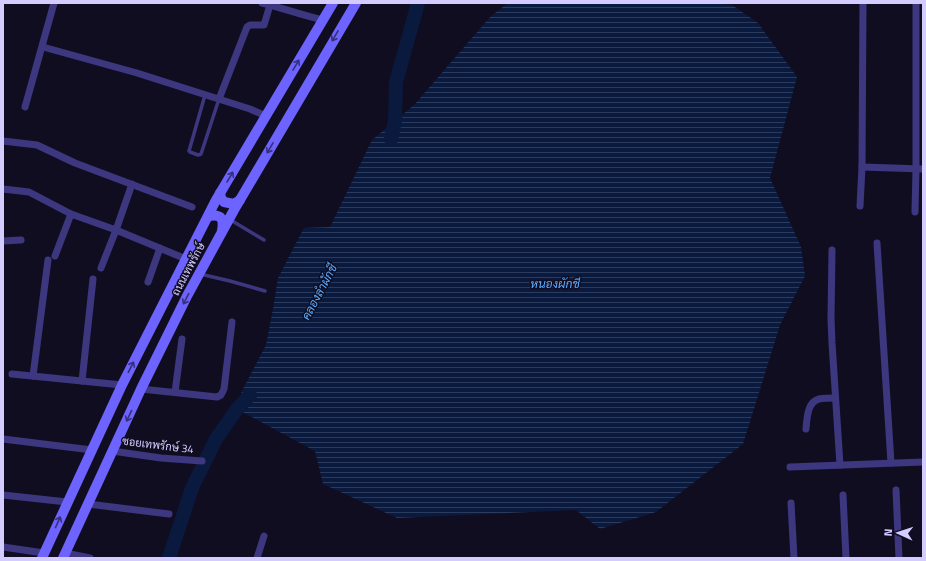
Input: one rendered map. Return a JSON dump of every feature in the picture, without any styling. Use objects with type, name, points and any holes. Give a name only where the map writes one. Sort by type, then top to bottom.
[{"type":"main road","name":"ถนนเทพรักษ์","points":[[43,556],[122,385],[220,193],[333,3]]},
{"type":"main road","name":"ถนนเทพรักษ์","points":[[64,556],[141,389],[187,296],[222,231],[346,17],[356,3]]},
{"type":"main road","points":[[220,193],[224,202],[234,204],[240,200]]},
{"type":"main road","points":[[209,216],[216,215],[221,217],[223,223],[222,231]]},
{"type":"street","points":[[25,107],[54,3]]},
{"type":"street","points":[[262,3],[323,20]]},
{"type":"street","points":[[860,206],[862,167],[863,3]]},
{"type":"street","points":[[915,212],[920,169],[916,3]]},
{"type":"street","points":[[219,99],[247,27],[250,25],[264,25],[270,5]]},
{"type":"street","points":[[42,47],[137,73],[250,109],[266,116]]},
{"type":"street","points":[[3,141],[38,145],[75,163],[192,207]]},
{"type":"street","points":[[862,167],[920,169]]},
{"type":"street","points":[[102,268],[132,184]]},
{"type":"street","points":[[3,189],[29,192],[71,214],[116,230],[186,259]]},
{"type":"street","points":[[55,256],[71,214]]},
{"type":"street","points":[[3,241],[21,240]]},
{"type":"street","points":[[877,243],[891,463]]},
{"type":"street","points":[[148,282],[160,248]]},
{"type":"street","points":[[832,250],[831,318],[840,465]]},
{"type":"street","points":[[33,376],[48,260]]},
{"type":"street","points":[[82,381],[93,279]]},
{"type":"street","points":[[141,389],[217,396],[221,395],[224,389],[232,322]]},
{"type":"street","points":[[175,392],[182,339]]},
{"type":"street","points":[[12,374],[122,385]]},
{"type":"street","points":[[806,430],[812,404],[815,401],[835,398]]},
{"type":"street","points":[[3,440],[92,450]]},
{"type":"street","name":"ซอยเทพรักษ์ 34","points":[[112,451],[202,461]]},
{"type":"street","points":[[790,467],[923,462]]},
{"type":"street","points":[[896,490],[898,558]]},
{"type":"street","points":[[3,495],[67,502]]},
{"type":"street","points":[[843,495],[846,558]]},
{"type":"street","points":[[791,502],[794,558]]},
{"type":"street","points":[[88,504],[169,514]]},
{"type":"street","points":[[257,558],[264,536]]},
{"type":"street","points":[[3,547],[43,556]]},
{"type":"street","points":[[64,556],[90,558]]},
{"type":"lane","points":[[205,95],[189,151],[198,155],[201,154],[219,99]]},
{"type":"lane","points":[[229,219],[264,240]]},
{"type":"lane","points":[[199,274],[265,291]]},
{"type":"water","name":"หนองผักชี","points":[[508,3],[711,3],[732,5],[758,23],[797,77],[770,178],[801,247],[805,276],[780,325],[743,444],[656,512],[600,529],[576,510],[397,518],[323,484],[315,451],[237,409],[242,391],[266,345],[278,278],[304,228],[330,227],[372,140],[414,105],[491,16]]},
{"type":"waterway","name":"คลองลำผักชี","points":[[391,139],[395,121],[396,82],[418,3]]},
{"type":"waterway","name":"คลองลำผักชี","points":[[169,558],[192,488],[216,439],[237,409],[250,395]]}]
